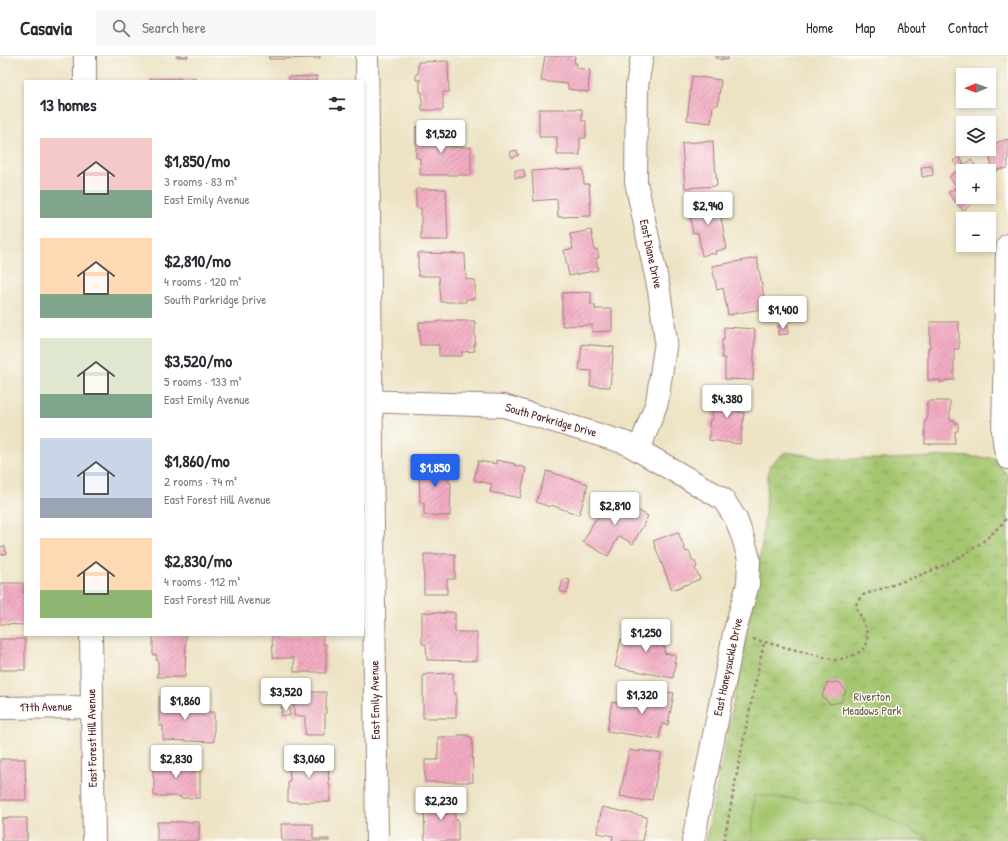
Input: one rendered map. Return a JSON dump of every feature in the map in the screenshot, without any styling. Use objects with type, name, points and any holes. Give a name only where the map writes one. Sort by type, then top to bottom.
[{"type":"street","points":[[85,56],[85,80]]},
{"type":"street","name":"East Emily Avenue","points":[[367,56],[367,401],[377,841]]},
{"type":"street","name":"East Diane Drive","points":[[639,450],[657,402],[666,341],[659,290],[636,182],[637,86],[642,56]]},
{"type":"street","points":[[1008,245],[1006,262],[1003,433],[1004,449],[1008,458]]},
{"type":"street","name":"South Parkridge Drive","points":[[367,401],[504,406],[626,442],[722,499]]},
{"type":"street","name":"East Honeysuckle Drive","points":[[693,841],[734,634],[748,584],[748,559],[744,541],[736,519],[722,499]]},
{"type":"street","name":"East Forest Hill Avenue","points":[[91,636],[94,841]]},
{"type":"street","name":"17th Avenue","points":[[0,708],[92,707]]},
{"type":"path","points":[[734,634],[835,660],[854,654],[865,647],[868,642],[866,631],[856,607],[857,601],[863,595],[922,575],[963,555],[988,538],[1008,516]]},
{"type":"path","points":[[724,841],[764,642]]},
{"type":"green space","name":"Riverton Meadows Park","points":[[785,452],[833,459],[889,459],[952,456],[994,458],[1008,475],[1008,841],[706,841],[746,640],[762,544],[769,466]]},
{"type":"green space","points":[[754,795],[861,806],[924,836],[930,841],[752,841]]},
{"type":"building","points":[[188,56],[188,57],[176,57]]},
{"type":"building","points":[[269,56],[320,56],[320,58],[269,59]]},
{"type":"building","points":[[545,56],[575,56],[574,63],[577,63],[576,68],[590,70],[588,92],[568,89],[568,84],[541,81]]},
{"type":"building","points":[[716,56],[728,56],[727,60],[722,58],[722,60],[716,58]]},
{"type":"building","points":[[448,61],[449,92],[443,92],[443,110],[422,110],[420,80],[416,80],[416,74],[418,74],[418,62]]},
{"type":"building","points":[[317,76],[317,80],[289,80],[289,77]]},
{"type":"building","points":[[692,76],[721,80],[718,105],[713,105],[711,123],[687,120]]},
{"type":"building","points":[[195,78],[195,80],[150,80]]},
{"type":"building","points":[[539,109],[582,109],[582,121],[586,121],[586,138],[580,138],[580,155],[557,155],[557,137],[539,137]]},
{"type":"building","points":[[424,126],[424,128],[449,127],[449,147],[471,147],[471,175],[420,175],[420,158],[416,158],[416,127]]},
{"type":"building","points":[[1008,139],[1008,168],[996,172],[996,164],[992,164],[989,156],[996,156],[996,143]]},
{"type":"building","points":[[713,141],[717,186],[685,188],[682,143]]},
{"type":"building","points":[[516,150],[519,155],[512,158],[510,152]]},
{"type":"building","points":[[959,157],[964,164],[956,165],[953,161]]},
{"type":"building","points":[[971,160],[974,164],[966,164]]},
{"type":"building","points":[[932,166],[933,175],[922,177],[921,167]]},
{"type":"building","points":[[583,169],[584,184],[589,184],[591,216],[558,217],[557,199],[534,201],[532,171]]},
{"type":"building","points":[[515,170],[524,170],[525,177],[515,178]]},
{"type":"building","points":[[956,172],[956,186],[949,177]]},
{"type":"building","points":[[956,188],[956,203],[948,193]]},
{"type":"building","points":[[416,189],[446,189],[448,240],[421,240],[421,208],[416,208]]},
{"type":"building","points":[[716,199],[727,249],[715,251],[716,254],[711,253],[702,256],[698,232],[693,233],[688,204]]},
{"type":"building","points":[[957,204],[972,204],[963,211]]},
{"type":"building","points":[[591,230],[595,250],[597,249],[599,258],[596,258],[598,270],[569,276],[564,250],[573,249],[570,234]]},
{"type":"building","points":[[418,253],[465,254],[466,279],[475,280],[475,299],[466,299],[466,302],[441,302],[439,276],[418,276]]},
{"type":"building","points":[[757,258],[766,308],[728,315],[723,288],[717,290],[712,266]]},
{"type":"building","points":[[591,292],[591,305],[595,305],[595,309],[612,309],[612,331],[592,332],[592,325],[562,326],[562,293]]},
{"type":"building","points":[[475,321],[475,351],[462,352],[462,356],[439,356],[439,345],[420,345],[419,322]]},
{"type":"building","points":[[930,322],[959,322],[959,349],[954,349],[954,380],[945,380],[945,382],[940,382],[941,380],[928,380]]},
{"type":"building","points":[[778,325],[788,325],[788,334],[778,335]]},
{"type":"building","points":[[724,327],[755,329],[753,380],[725,379],[725,358],[722,358]]},
{"type":"building","points":[[582,344],[614,347],[610,387],[590,386],[592,371],[579,370]]},
{"type":"building","points":[[719,390],[741,393],[738,412],[744,413],[740,444],[709,440],[711,428],[709,427],[710,419],[712,420],[713,409],[716,410]]},
{"type":"building","points":[[927,401],[950,401],[950,420],[955,420],[955,423],[958,423],[958,431],[955,431],[955,444],[925,444]]},
{"type":"building","points":[[496,460],[526,468],[520,498],[490,492],[492,484],[474,480],[478,461],[496,464]]},
{"type":"building","points":[[419,462],[449,462],[449,483],[451,483],[450,516],[424,515],[424,503],[420,503]]},
{"type":"building","points":[[547,471],[588,484],[579,515],[551,505],[550,507],[536,502]]},
{"type":"building","points":[[609,498],[621,505],[623,502],[648,516],[633,544],[619,536],[608,556],[583,542]]},
{"type":"building","points":[[678,532],[686,552],[689,551],[693,562],[695,561],[697,567],[695,568],[700,579],[672,590],[653,541]]},
{"type":"building","points":[[5,546],[6,554],[0,555],[0,547]]},
{"type":"building","points":[[424,554],[455,554],[455,579],[447,579],[447,594],[424,594]]},
{"type":"building","points":[[563,579],[570,580],[567,593],[560,591]]},
{"type":"building","points":[[0,583],[23,583],[24,625],[0,624]]},
{"type":"building","points":[[422,612],[455,613],[455,632],[477,632],[477,661],[427,660],[426,644],[422,644]]},
{"type":"building","points":[[638,623],[665,629],[662,646],[665,647],[664,653],[676,655],[673,678],[615,667],[621,639],[635,641]]},
{"type":"building","points":[[153,636],[186,636],[185,677],[157,677],[158,660],[156,660],[157,655],[153,655]]},
{"type":"building","points":[[272,636],[323,636],[323,644],[326,644],[326,673],[294,672],[294,658],[273,658]]},
{"type":"building","points":[[0,639],[25,639],[25,670],[0,670]]},
{"type":"building","points":[[453,673],[453,693],[456,693],[456,718],[423,718],[423,675]]},
{"type":"building","points":[[839,682],[846,691],[841,702],[830,704],[822,696],[827,683]]},
{"type":"building","points":[[640,688],[674,693],[668,725],[662,724],[659,739],[607,731],[612,702],[636,707]]},
{"type":"building","points":[[294,692],[326,692],[325,735],[305,735],[305,716],[294,716]]},
{"type":"building","points":[[159,697],[192,698],[192,712],[214,712],[214,742],[163,740],[163,726],[159,726]]},
{"type":"building","points":[[281,707],[289,707],[290,716],[282,716]]},
{"type":"building","points":[[458,735],[468,735],[468,737],[472,737],[473,782],[425,782],[425,760],[438,760],[438,737],[459,737]]},
{"type":"building","points":[[323,750],[323,762],[328,761],[330,802],[288,802],[288,781],[290,781],[289,762],[299,762],[299,751]]},
{"type":"building","points":[[629,750],[640,752],[640,750],[661,754],[652,800],[647,799],[646,801],[620,796]]},
{"type":"building","points":[[155,757],[183,757],[183,769],[200,769],[200,798],[154,796],[153,770],[155,770]]},
{"type":"building","points":[[0,759],[25,759],[26,800],[0,800]]},
{"type":"building","points":[[430,800],[455,800],[455,820],[458,820],[458,841],[425,841],[424,802],[430,802]]},
{"type":"building","points":[[602,807],[647,817],[643,841],[612,841],[613,836],[597,833]]},
{"type":"building","points":[[2,818],[27,818],[27,841],[2,841]]},
{"type":"building","points":[[157,822],[199,822],[199,841],[157,841]]},
{"type":"building","points":[[281,824],[313,824],[313,839],[329,839],[329,841],[282,841]]}]
